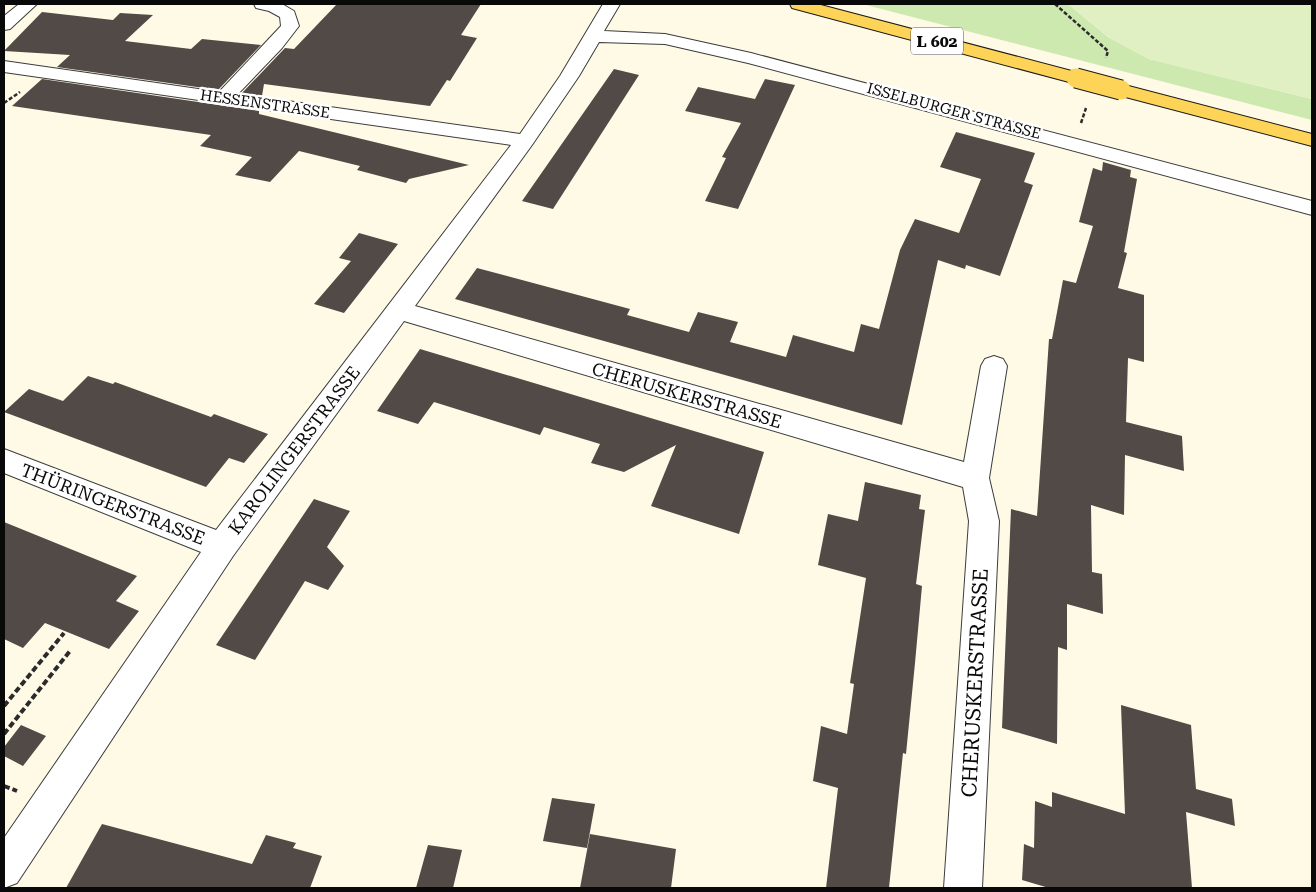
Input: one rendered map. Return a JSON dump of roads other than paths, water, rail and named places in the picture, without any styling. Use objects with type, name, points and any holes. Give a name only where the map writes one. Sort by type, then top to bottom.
[{"type":"main road","name":"L 602","points":[[798,4],[1312,140]]},
{"type":"street","points":[[4,25],[29,4]]},
{"type":"street","points":[[224,98],[276,44],[290,26],[288,15],[262,4]]},
{"type":"street","name":"KAROLINGERSTRASSE","points":[[4,870],[222,546],[525,141],[564,84],[592,36],[598,20],[612,4]]},
{"type":"street","name":"ISSELBURGER STRASSE","points":[[592,36],[665,39],[751,58],[1312,208]]},
{"type":"street","name":"HESSENSTRASSE","points":[[4,68],[525,141]]},
{"type":"street","name":"CHERUSKERSTRASSE","points":[[399,310],[975,478]]},
{"type":"street","name":"CHERUSKERSTRASSE","points":[[963,888],[984,521],[975,478],[994,366]]},
{"type":"street","name":"THÜRINGERSTRASSE","points":[[4,461],[222,546]]}]
